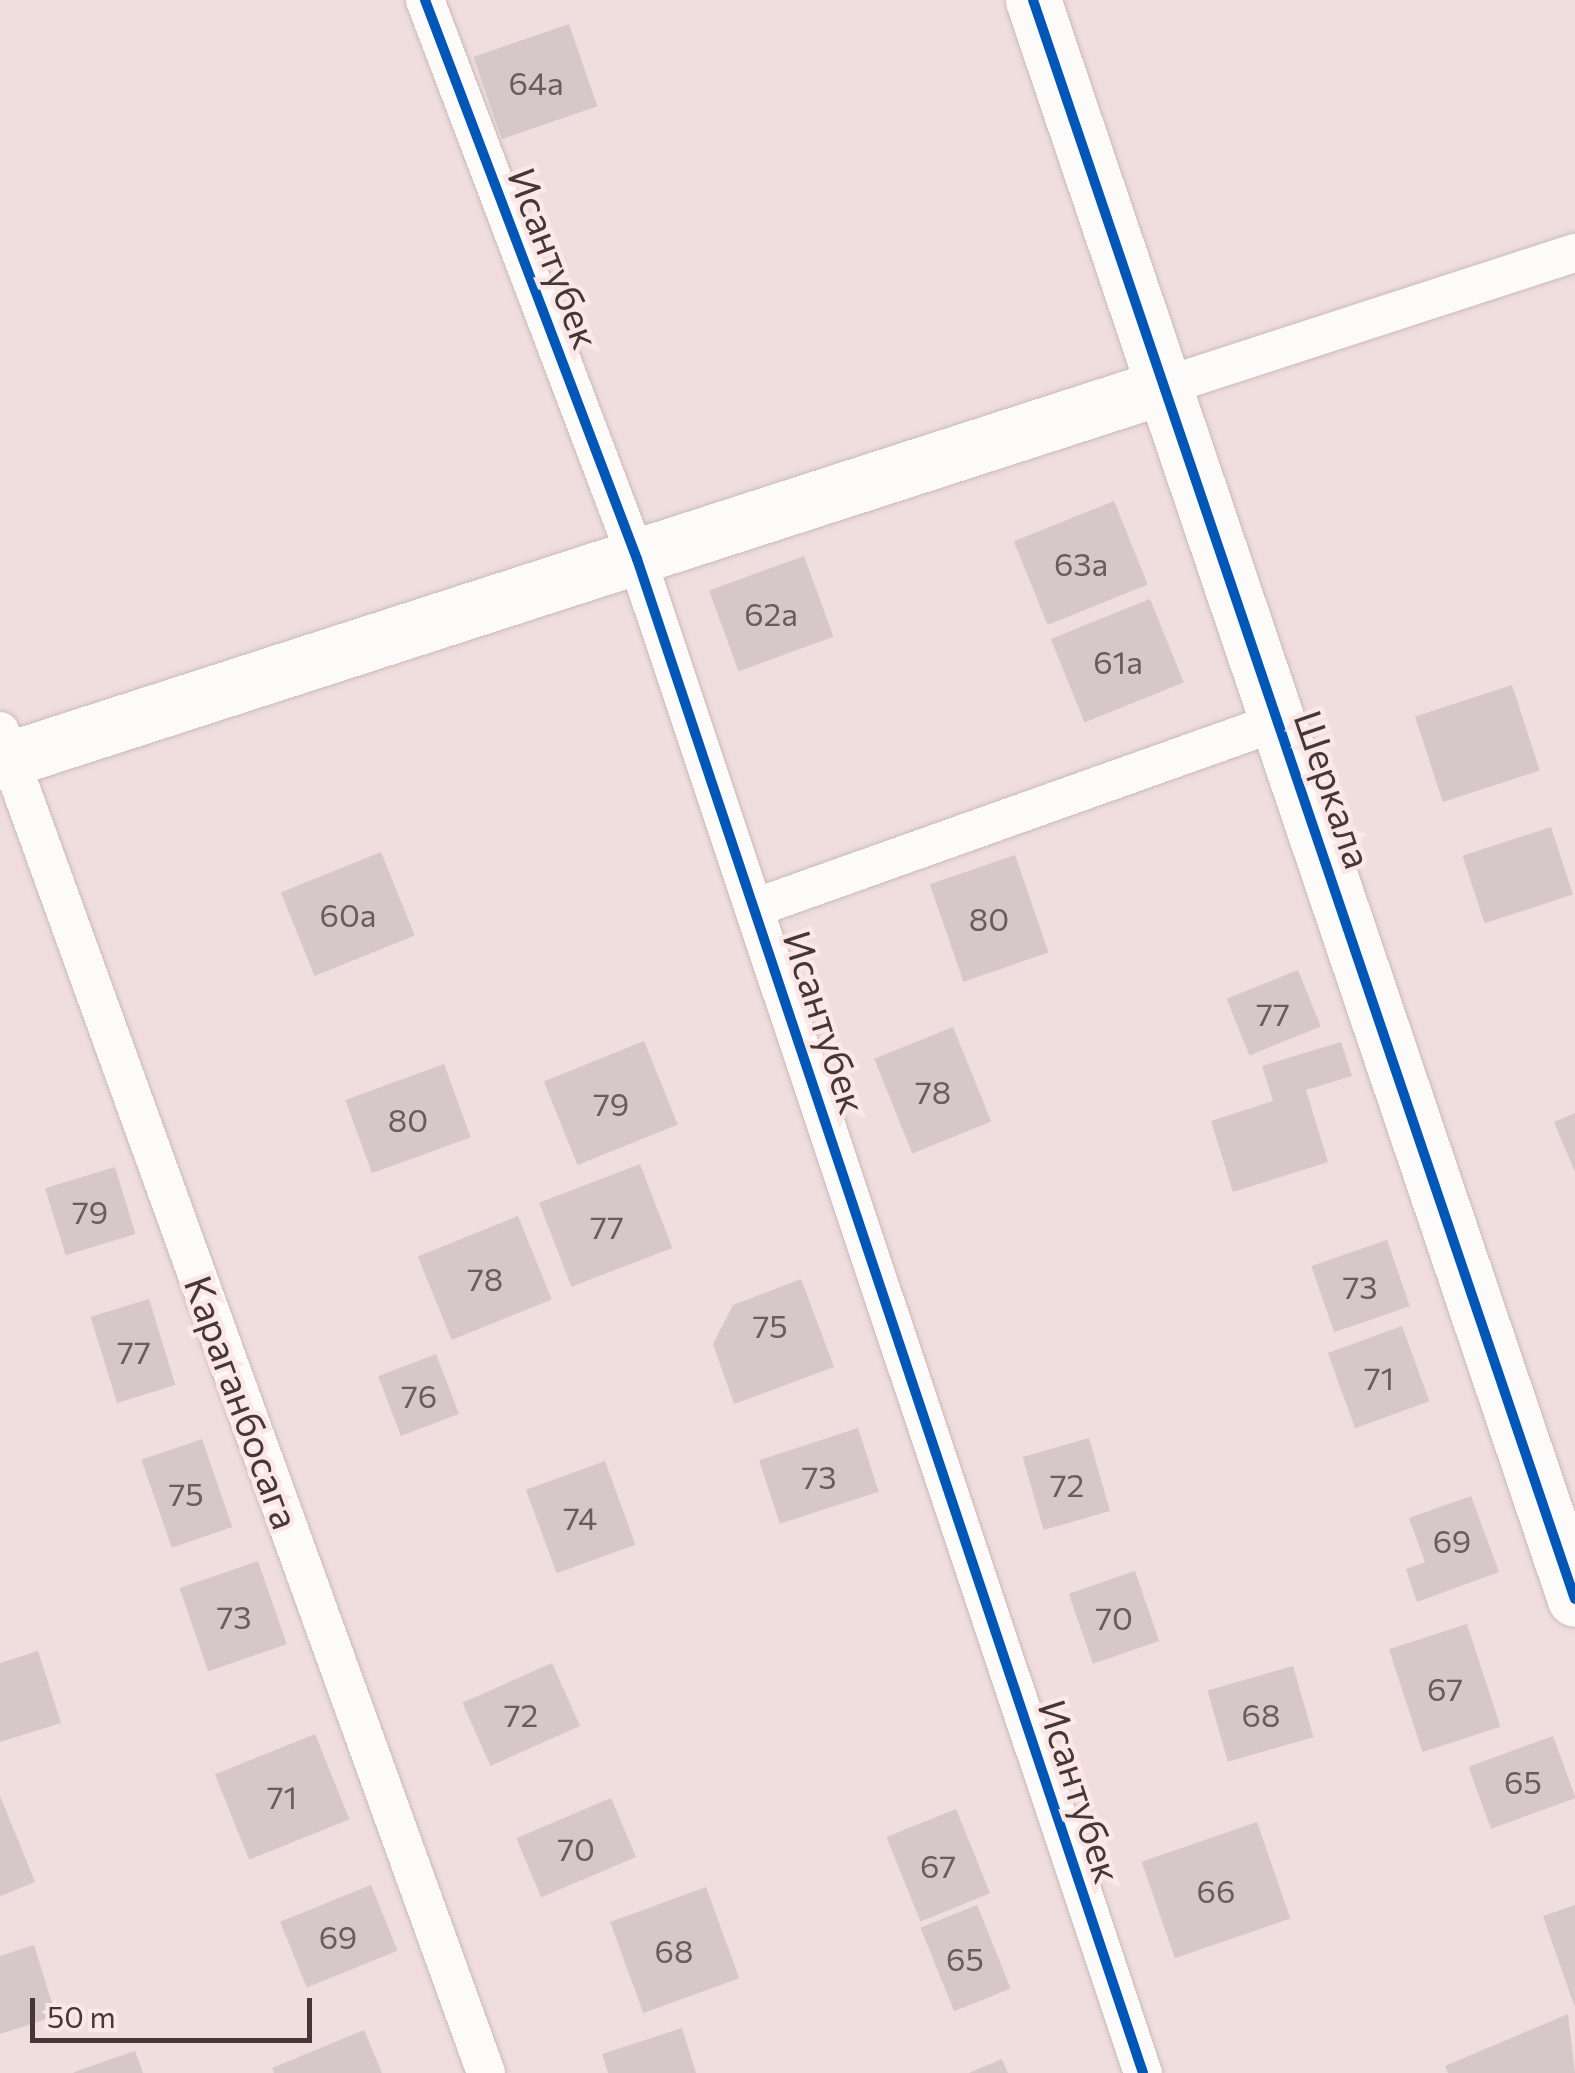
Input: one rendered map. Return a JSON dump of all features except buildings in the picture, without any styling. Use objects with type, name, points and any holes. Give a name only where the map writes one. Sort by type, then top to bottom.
[{"type":"street","name":"Исантубек","points":[[425,0],[637,559],[757,908],[1143,2073]]},
{"type":"street","name":"Шеркала","points":[[1033,0],[1575,1599]]},
{"type":"street","points":[[3,750],[637,559],[1575,253]]},
{"type":"street","points":[[757,908],[1280,721]]},
{"type":"street","name":"Караганбосага","points":[[3,750],[486,2073]]},
{"type":"cycle path","points":[[425,0],[637,559],[1143,2073]]},
{"type":"cycle path","points":[[1033,0],[1575,1599]]}]
